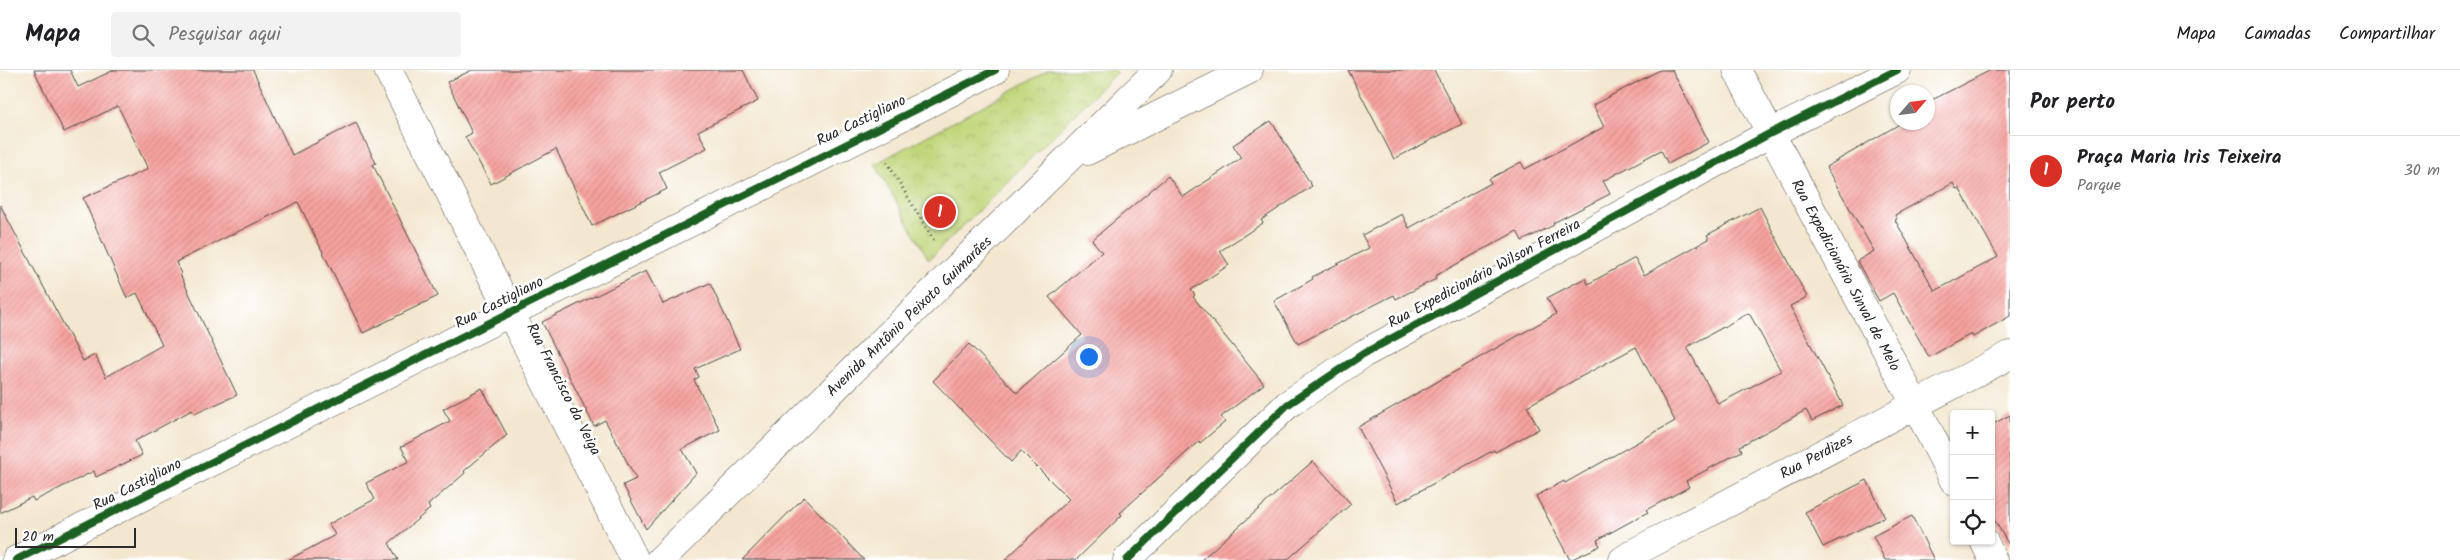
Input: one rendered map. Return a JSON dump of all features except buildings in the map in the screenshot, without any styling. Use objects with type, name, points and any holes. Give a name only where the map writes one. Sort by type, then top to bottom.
[{"type":"street","name":"Rua Francisco da Veiga","points":[[388,70],[635,560]]},
{"type":"street","name":"Rua Castigliano","points":[[16,560],[869,131],[995,70]]},
{"type":"street","name":"Avenida Antônio Peixoto Guimarães","points":[[660,560],[953,274],[1158,70]]},
{"type":"street","points":[[1065,162],[1249,70]]},
{"type":"street","name":"Rua Expedicionário Sinval de Melo","points":[[1737,70],[1769,134],[1915,404],[1950,473]]},
{"type":"street","name":"Rua Expedicionário Wilson Ferreira","points":[[1127,560],[1287,405],[1363,354],[1769,134],[1897,70]]},
{"type":"street","name":"Rua Perdizes","points":[[1632,557],[1915,404],[2010,355]]},
{"type":"street","points":[[1986,545],[1993,560]]},
{"type":"path","points":[[869,131],[953,274]]},
{"type":"green space","points":[[1049,70],[1114,70],[1117,72],[929,260],[875,164]]},
{"type":"cycle path","points":[[16,560],[995,70]]},
{"type":"cycle path","points":[[1127,560],[1287,405],[1363,354],[1769,134],[1897,70]]},
{"type":"place","name":"Praça Maria Iris Teixeira","points":[[940,212]]}]
